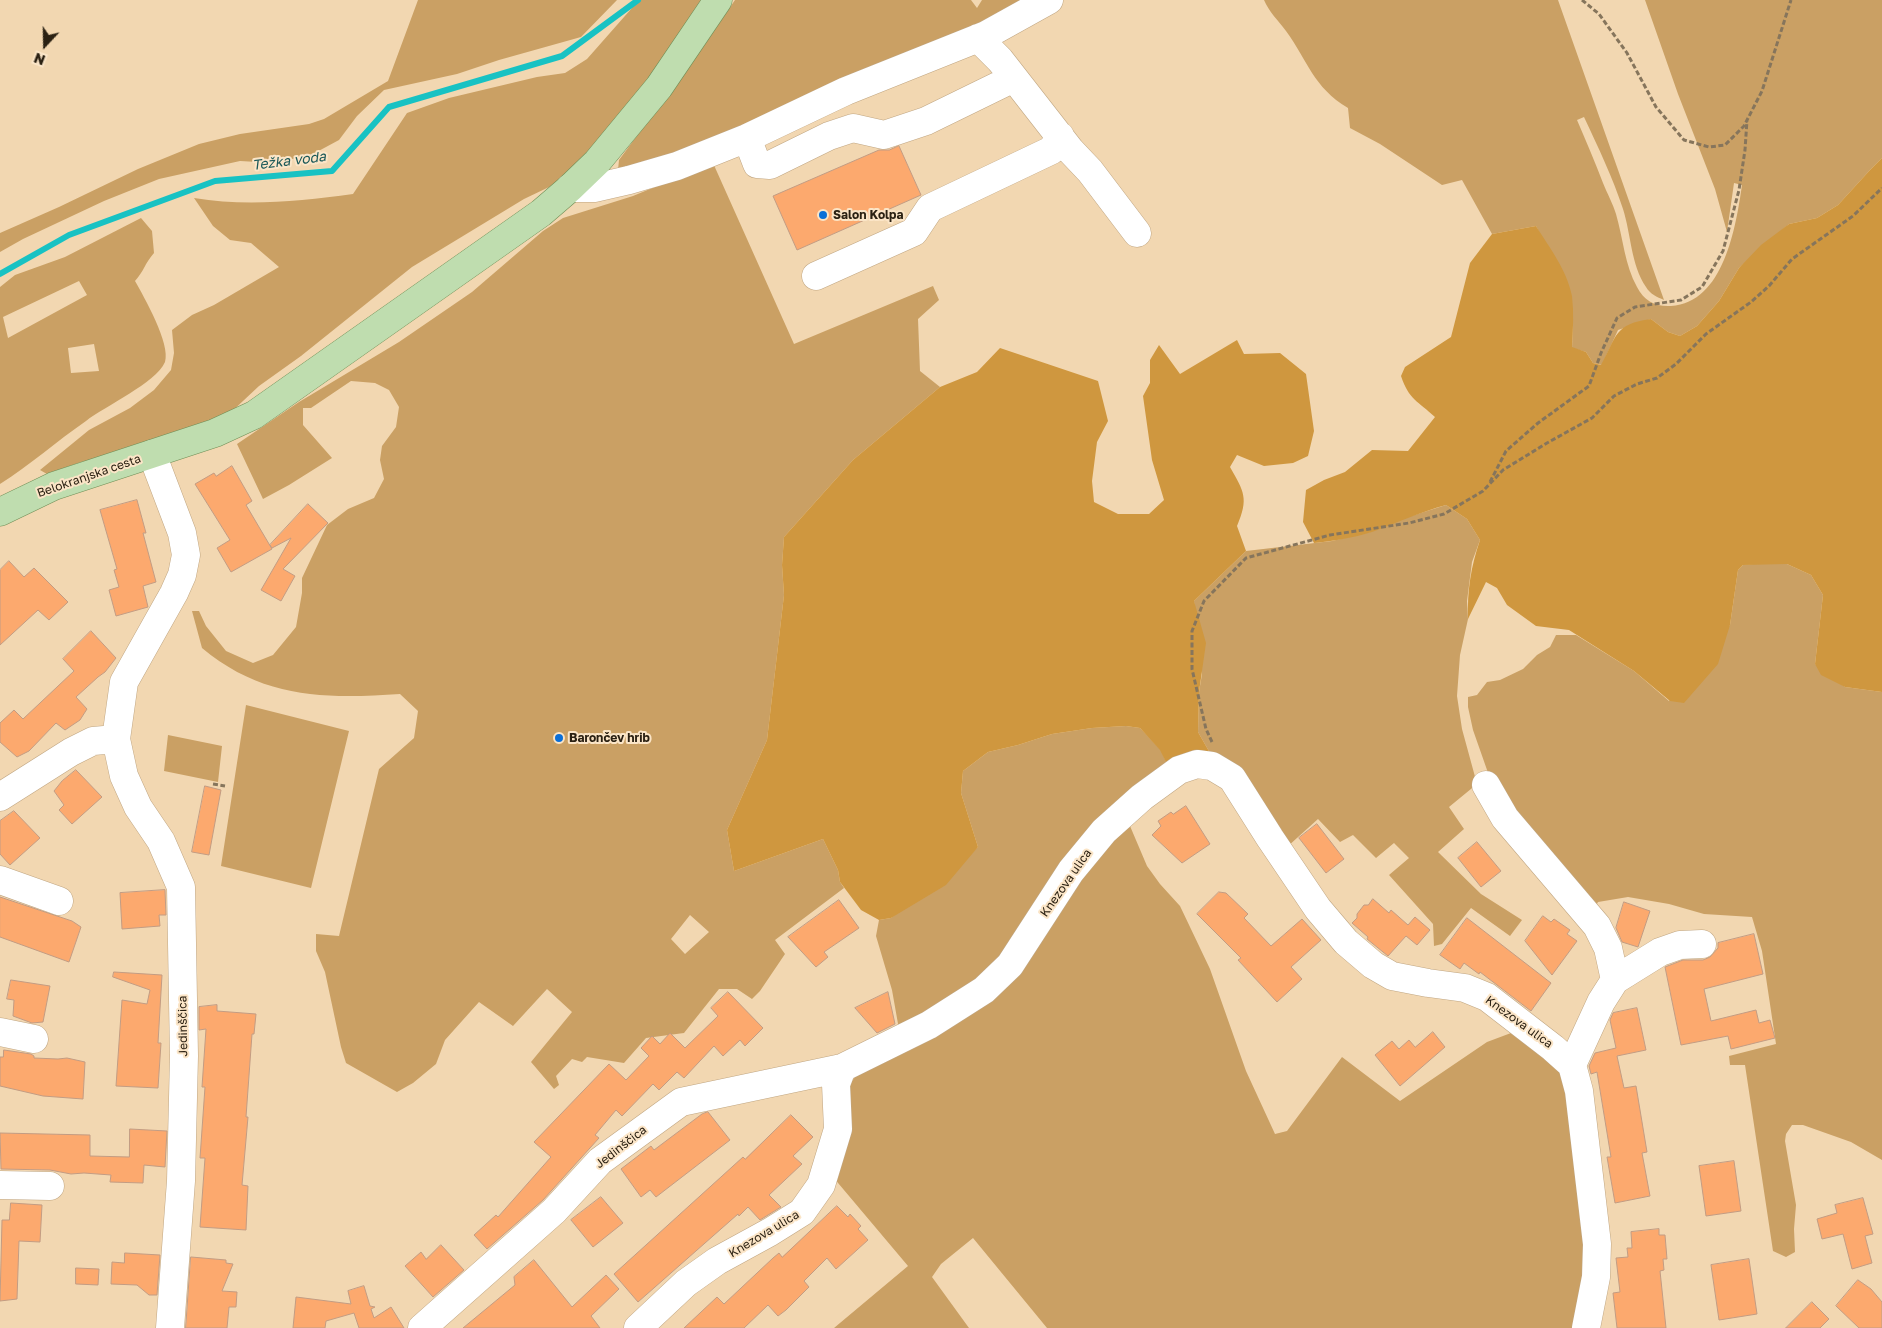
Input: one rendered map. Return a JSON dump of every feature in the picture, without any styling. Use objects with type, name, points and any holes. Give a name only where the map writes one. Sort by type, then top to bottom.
[{"type":"main road","name":"Belokranjska cesta","points":[[0,512],[54,486],[216,433],[254,415],[542,214],[597,162],[659,88],[718,0]]},
{"type":"street","points":[[570,188],[594,188],[677,166],[747,138],[846,92],[978,38],[1049,0]]},
{"type":"street","points":[[978,38],[1000,60],[1090,171],[1137,233]]},
{"type":"street","points":[[747,138],[757,164],[770,165],[829,136],[854,128],[884,135],[926,121],[1014,78]]},
{"type":"street","points":[[816,276],[914,232],[930,208],[1052,150],[1060,136]]},
{"type":"street","points":[[0,797],[71,752],[93,741],[116,739],[124,682],[174,593],[182,575],[186,555],[182,534],[152,454]]},
{"type":"street","name":"Jedinščica","points":[[116,739],[124,776],[138,807],[161,841],[181,887],[184,1056],[182,1171],[170,1328]]},
{"type":"street","name":"Knezova ulica","points":[[638,1328],[686,1283],[717,1261],[802,1212],[822,1184],[838,1129],[836,1084],[842,1068],[929,1025],[984,990],[1010,965],[1072,871],[1104,831],[1142,797],[1179,770],[1197,764],[1212,766],[1232,778],[1318,909],[1346,942],[1373,965],[1392,976],[1465,988],[1487,998],[1554,1048],[1572,1065]]},
{"type":"street","points":[[1486,785],[1505,818],[1597,926],[1608,948],[1615,980]]},
{"type":"street","points":[[0,880],[59,901]]},
{"type":"street","points":[[1586,1328],[1596,1277],[1597,1244],[1579,1091],[1572,1065],[1601,1002],[1615,980],[1660,952],[1680,945],[1702,944]]},
{"type":"street","points":[[0,1032],[34,1039]]},
{"type":"street","name":"Jedinščica","points":[[422,1328],[554,1211],[600,1161],[681,1102],[842,1068]]},
{"type":"street","points":[[0,1185],[50,1186]]},
{"type":"path","points":[[1582,0],[1599,14],[1627,53],[1656,107],[1684,140],[1709,147],[1724,145],[1744,126],[1762,92],[1791,0]]},
{"type":"path","points":[[1487,487],[1506,451],[1538,423],[1589,386],[1616,318],[1635,307],[1681,300],[1702,287],[1723,251],[1739,190],[1747,120]]},
{"type":"path","points":[[1227,774],[1206,729],[1192,669],[1192,631],[1204,601],[1246,558],[1330,535],[1409,523],[1444,514],[1483,491],[1503,470],[1592,418],[1614,396],[1637,384],[1657,378],[1676,364],[1706,334],[1751,302],[1769,286],[1792,260],[1853,216],[1882,188]]},
{"type":"path","points":[[213,784],[225,786]]},
{"type":"shaded area","points":[[418,0],[617,0],[581,37],[457,74],[384,90],[357,116],[339,140],[313,154],[275,163],[240,161],[159,179],[104,201],[23,239],[0,252],[0,233],[138,169],[199,144],[240,134],[309,124],[324,119],[388,81]]},
{"type":"shaded area","points":[[639,0],[706,0],[641,93],[570,177],[524,199],[412,267],[301,356],[259,386],[227,416],[115,455],[81,462],[47,474],[40,470],[89,430],[130,408],[154,390],[171,370],[174,353],[172,330],[192,315],[214,305],[279,267],[251,243],[230,240],[213,226],[194,198],[254,203],[293,201],[353,194],[407,113],[449,98],[537,77],[565,73],[587,59]]},
{"type":"shaded area","points":[[735,0],[971,0],[977,8],[982,0],[1030,0],[729,138],[618,170],[619,160],[703,47]]},
{"type":"shaded area","points":[[1264,0],[1558,0],[1664,300],[1650,292],[1641,278],[1634,259],[1626,219],[1615,186],[1584,117],[1577,120],[1615,210],[1633,279],[1643,296],[1655,304],[1671,306],[1689,302],[1704,292],[1715,277],[1731,241],[1742,185],[1734,183],[1727,232],[1715,189],[1678,94],[1645,0],[1882,0],[1882,158],[1838,205],[1817,218],[1789,224],[1739,268],[1719,301],[1697,326],[1680,336],[1668,332],[1651,319],[1618,330],[1602,365],[1593,363],[1586,352],[1572,348],[1571,295],[1536,226],[1492,234],[1462,180],[1442,185],[1380,144],[1350,128],[1348,108],[1336,100],[1312,73],[1294,42]]},
{"type":"shaded area","points":[[1882,158],[1882,692],[1845,687],[1821,675],[1815,664],[1823,595],[1811,575],[1787,564],[1743,565],[1738,570],[1730,625],[1718,664],[1684,703],[1670,701],[1634,671],[1569,630],[1536,626],[1507,605],[1497,588],[1486,582],[1468,619],[1470,579],[1480,540],[1467,519],[1446,505],[1365,534],[1314,543],[1303,522],[1306,490],[1324,480],[1345,472],[1372,450],[1408,451],[1435,417],[1411,395],[1401,376],[1405,367],[1451,337],[1470,263],[1492,234],[1536,226],[1557,259],[1570,286],[1573,309],[1572,347],[1586,352],[1593,363],[1601,365],[1618,333],[1630,324],[1651,319],[1668,332],[1680,336],[1697,326],[1719,301],[1739,268],[1761,245],[1789,224],[1817,218],[1838,205]]},
{"type":"shaded area","points":[[713,163],[794,344],[933,286],[939,300],[918,319],[920,371],[940,387],[853,460],[784,537],[782,565],[784,595],[767,740],[727,830],[734,871],[823,839],[838,870],[840,882],[844,888],[775,940],[785,954],[760,991],[752,999],[737,989],[719,989],[684,1033],[646,1038],[624,1063],[587,1057],[582,1062],[572,1059],[556,1076],[559,1085],[554,1089],[531,1062],[572,1012],[547,989],[513,1026],[479,1002],[445,1040],[436,1064],[413,1083],[397,1092],[346,1063],[325,972],[316,951],[316,934],[339,936],[379,769],[414,738],[418,711],[400,694],[373,696],[321,695],[296,692],[248,677],[225,665],[202,648],[192,611],[199,611],[206,626],[226,651],[253,663],[273,655],[296,627],[302,593],[302,578],[327,525],[348,509],[374,498],[384,479],[380,460],[382,446],[396,427],[399,407],[389,390],[375,383],[351,381],[311,408],[303,408],[303,425],[332,458],[263,499],[237,444],[299,402],[399,342],[472,292],[543,231],[563,218],[633,196]],"holes":[[[690,915],[709,932],[685,954],[671,939]]]},
{"type":"shaded area","points":[[141,218],[152,231],[154,253],[135,281],[161,333],[166,354],[165,362],[152,378],[94,415],[0,484],[0,287],[15,275],[65,257]],"holes":[[[79,281],[87,295],[8,338],[3,317]],[[94,344],[99,371],[71,373],[68,348]]]},
{"type":"shaded area","points":[[1237,340],[1244,354],[1280,353],[1306,374],[1314,431],[1308,456],[1293,463],[1264,466],[1237,455],[1230,467],[1242,489],[1244,502],[1237,526],[1246,551],[1194,601],[1206,643],[1199,692],[1198,732],[1210,753],[1169,768],[1160,750],[1140,728],[1126,726],[1092,728],[1052,734],[988,752],[963,771],[961,793],[978,847],[946,885],[891,918],[879,920],[861,910],[840,882],[838,870],[823,839],[734,871],[727,830],[767,740],[784,595],[782,565],[784,537],[853,460],[940,387],[977,372],[1000,348],[1098,381],[1108,421],[1097,442],[1092,481],[1094,502],[1118,514],[1149,514],[1164,500],[1152,460],[1143,396],[1150,383],[1150,360],[1159,345],[1180,374]]},
{"type":"shaded area","points":[[1446,505],[1467,519],[1480,540],[1472,562],[1467,601],[1468,619],[1460,655],[1457,696],[1462,729],[1477,784],[1449,807],[1464,829],[1438,852],[1481,894],[1522,920],[1510,936],[1471,908],[1442,944],[1434,946],[1433,924],[1389,875],[1409,858],[1394,843],[1376,858],[1353,835],[1340,842],[1318,819],[1287,847],[1210,753],[1198,732],[1199,692],[1202,674],[1194,601],[1246,551],[1332,541],[1370,532]]},
{"type":"shaded area","points":[[1763,563],[1787,564],[1811,575],[1823,595],[1815,664],[1845,687],[1882,692],[1882,1160],[1851,1142],[1803,1125],[1792,1125],[1786,1134],[1785,1141],[1796,1205],[1795,1252],[1786,1257],[1773,1251],[1745,1065],[1730,1065],[1729,1056],[1776,1044],[1762,951],[1752,917],[1704,914],[1669,904],[1628,897],[1598,902],[1594,909],[1493,787],[1473,730],[1468,707],[1468,697],[1477,695],[1487,682],[1500,680],[1523,669],[1537,655],[1550,647],[1556,635],[1576,635],[1634,671],[1669,701],[1730,625],[1738,570],[1743,565]]},
{"type":"shaded area","points":[[246,705],[349,731],[311,888],[221,866]]},
{"type":"shaded area","points":[[1126,726],[1140,728],[1161,750],[1169,768],[1005,962],[900,1035],[892,990],[876,936],[879,920],[891,918],[978,847],[961,793],[963,771],[988,752],[1052,734],[1092,728]]},
{"type":"shaded area","points":[[168,735],[222,746],[218,782],[164,771]]},
{"type":"shaded area","points":[[1130,826],[1147,866],[1180,906],[1210,969],[1246,1071],[1275,1134],[1287,1131],[1342,1057],[1400,1101],[1487,1042],[1519,1030],[1568,1079],[1587,1233],[1579,1328],[1047,1328],[973,1238],[941,1264],[932,1277],[969,1328],[834,1328],[908,1266],[833,1177],[849,1085],[858,1073],[948,1022],[1085,864]]},
{"type":"building","points":[[899,146],[921,195],[797,250],[773,196],[879,150],[889,150]]},
{"type":"building","points":[[232,466],[252,501],[246,505],[272,549],[231,572],[217,548],[230,540],[195,484],[214,473],[216,476]]},
{"type":"building","points":[[137,500],[146,533],[143,533],[156,582],[143,586],[148,607],[116,616],[109,590],[119,587],[114,570],[117,569],[100,510]]},
{"type":"building","points":[[308,504],[328,523],[283,569],[295,576],[281,601],[261,590],[291,538],[272,548],[270,545]]},
{"type":"building","points":[[9,561],[24,577],[34,568],[68,602],[49,620],[38,610],[0,645],[0,570]]},
{"type":"building","points":[[91,631],[116,658],[105,672],[76,697],[87,709],[80,720],[65,730],[56,723],[29,751],[17,757],[0,742],[0,723],[14,710],[23,719],[74,671],[63,659]]},
{"type":"building","points":[[76,770],[102,797],[72,824],[59,810],[64,805],[54,791],[62,781]]},
{"type":"building","points":[[205,786],[221,790],[209,855],[192,852]]},
{"type":"building","points":[[1186,806],[1210,844],[1182,863],[1152,835],[1161,826],[1158,821],[1171,812],[1173,814]]},
{"type":"building","points":[[14,811],[40,838],[10,865],[0,854],[0,821]]},
{"type":"building","points":[[1317,824],[1344,859],[1326,873],[1299,838]]},
{"type":"building","points":[[1477,842],[1501,871],[1481,887],[1458,858]]},
{"type":"building","points":[[165,890],[166,915],[159,915],[160,926],[122,929],[120,893]]},
{"type":"building","points":[[1219,892],[1226,893],[1248,914],[1244,918],[1271,946],[1302,919],[1321,940],[1291,967],[1302,979],[1277,1002],[1238,960],[1241,958],[1197,914]]},
{"type":"building","points":[[0,897],[72,921],[81,927],[69,962],[0,937]]},
{"type":"building","points":[[1373,899],[1389,913],[1391,910],[1408,925],[1415,917],[1430,930],[1417,945],[1406,936],[1388,956],[1367,939],[1368,937],[1352,923],[1364,905],[1368,905]]},
{"type":"building","points":[[839,900],[859,928],[824,952],[828,957],[816,967],[788,937]]},
{"type":"building","points":[[1624,902],[1650,911],[1638,947],[1622,942],[1616,928]]},
{"type":"building","points":[[1543,916],[1551,922],[1554,919],[1570,930],[1567,934],[1577,941],[1552,975],[1525,941]]},
{"type":"building","points":[[1467,918],[1551,983],[1531,1011],[1480,972],[1479,974],[1464,963],[1460,969],[1440,955]]},
{"type":"building","points":[[1754,934],[1763,974],[1704,989],[1711,1021],[1756,1010],[1759,1023],[1770,1020],[1775,1038],[1731,1049],[1728,1036],[1681,1045],[1665,967],[1683,960],[1703,960],[1710,957],[1718,948],[1718,943]]},
{"type":"building","points":[[114,972],[162,975],[158,1043],[161,1043],[158,1088],[116,1086],[122,1000],[147,1004],[150,990],[113,977]]},
{"type":"building","points":[[11,980],[50,986],[43,1022],[32,1023],[13,1016],[14,1000],[7,999]]},
{"type":"building","points":[[728,992],[763,1028],[745,1046],[740,1040],[723,1056],[714,1046],[684,1078],[677,1072],[659,1090],[653,1084],[622,1116],[616,1110],[595,1135],[599,1138],[543,1200],[487,1249],[474,1235],[496,1215],[498,1217],[551,1157],[534,1142],[609,1064],[626,1080],[649,1056],[641,1048],[652,1036],[660,1044],[670,1033],[685,1048],[718,1016],[711,1008]]},
{"type":"building","points":[[888,992],[895,1024],[877,1033],[855,1008]]},
{"type":"building","points":[[217,1005],[217,1011],[256,1014],[254,1034],[252,1034],[242,1185],[248,1186],[246,1230],[200,1227],[205,1158],[200,1158],[205,1087],[202,1087],[206,1029],[199,1030],[199,1007]]},
{"type":"building","points":[[1637,1008],[1646,1050],[1617,1056],[1624,1088],[1636,1086],[1647,1152],[1642,1153],[1650,1196],[1615,1203],[1607,1157],[1611,1157],[1597,1072],[1591,1074],[1589,1066],[1595,1053],[1616,1048],[1610,1020],[1613,1013]]},
{"type":"building","points":[[1433,1032],[1445,1047],[1400,1086],[1375,1055],[1392,1041],[1399,1049],[1409,1040],[1415,1047]]},
{"type":"building","points":[[4,1050],[31,1054],[34,1058],[67,1058],[85,1062],[83,1099],[43,1096],[0,1086],[0,1057],[3,1057]]},
{"type":"building","points":[[708,1112],[730,1140],[656,1197],[650,1190],[641,1197],[621,1169],[651,1146],[654,1150],[702,1114]]},
{"type":"building","points":[[791,1115],[813,1137],[793,1156],[802,1164],[769,1195],[781,1207],[760,1220],[748,1207],[638,1302],[614,1274],[743,1157],[745,1159]]},
{"type":"building","points":[[130,1129],[167,1131],[165,1167],[144,1165],[143,1183],[110,1182],[111,1175],[71,1174],[50,1170],[1,1169],[0,1133],[90,1135],[90,1156],[129,1157]]},
{"type":"building","points":[[1734,1161],[1741,1211],[1706,1216],[1699,1166]]},
{"type":"building","points":[[601,1197],[623,1223],[593,1247],[571,1220]]},
{"type":"building","points":[[1863,1198],[1873,1234],[1865,1236],[1872,1263],[1852,1269],[1843,1234],[1822,1239],[1817,1219],[1837,1213],[1835,1205]]},
{"type":"building","points":[[11,1203],[42,1205],[40,1242],[19,1241],[17,1299],[0,1301],[2,1220],[9,1220]]},
{"type":"building","points":[[837,1206],[848,1217],[850,1214],[861,1226],[858,1229],[868,1240],[836,1269],[827,1258],[804,1281],[809,1287],[786,1310],[778,1316],[768,1305],[744,1328],[684,1328],[717,1297],[724,1304],[773,1258],[779,1253],[782,1257]]},
{"type":"building","points":[[1659,1229],[1659,1235],[1665,1235],[1667,1259],[1663,1259],[1664,1270],[1660,1271],[1666,1328],[1617,1328],[1613,1293],[1620,1292],[1616,1258],[1628,1257],[1627,1248],[1632,1248],[1631,1232]]},
{"type":"building","points":[[441,1245],[464,1270],[433,1297],[405,1266],[421,1252],[426,1259]]},
{"type":"building","points":[[125,1253],[160,1255],[157,1295],[149,1295],[137,1285],[111,1284],[112,1262],[124,1263]]},
{"type":"building","points":[[191,1257],[226,1260],[226,1263],[233,1264],[222,1291],[237,1292],[236,1307],[229,1307],[227,1328],[186,1328]]},
{"type":"building","points":[[1749,1259],[1757,1314],[1719,1320],[1711,1265]]},
{"type":"building","points":[[534,1260],[572,1307],[606,1275],[619,1289],[591,1316],[600,1328],[463,1328],[515,1285],[514,1277]]},
{"type":"building","points":[[76,1268],[99,1269],[98,1285],[76,1284]]},
{"type":"building","points":[[1858,1280],[1871,1289],[1882,1302],[1882,1328],[1859,1328],[1836,1306]]},
{"type":"building","points":[[364,1286],[370,1306],[375,1307],[371,1309],[374,1318],[391,1307],[404,1328],[359,1328],[354,1313],[326,1321],[325,1328],[293,1328],[296,1297],[351,1304],[348,1291]]},
{"type":"building","points":[[1812,1302],[1829,1319],[1820,1328],[1786,1328]]},
{"type":"waterway","name":"Težka voda","points":[[0,274],[69,235],[215,181],[332,171],[389,107],[562,56],[638,0]]},
{"type":"place","name":"Salon Kolpa","points":[[823,215]]},
{"type":"place","name":"Barončev hrib","points":[[559,738]]}]
